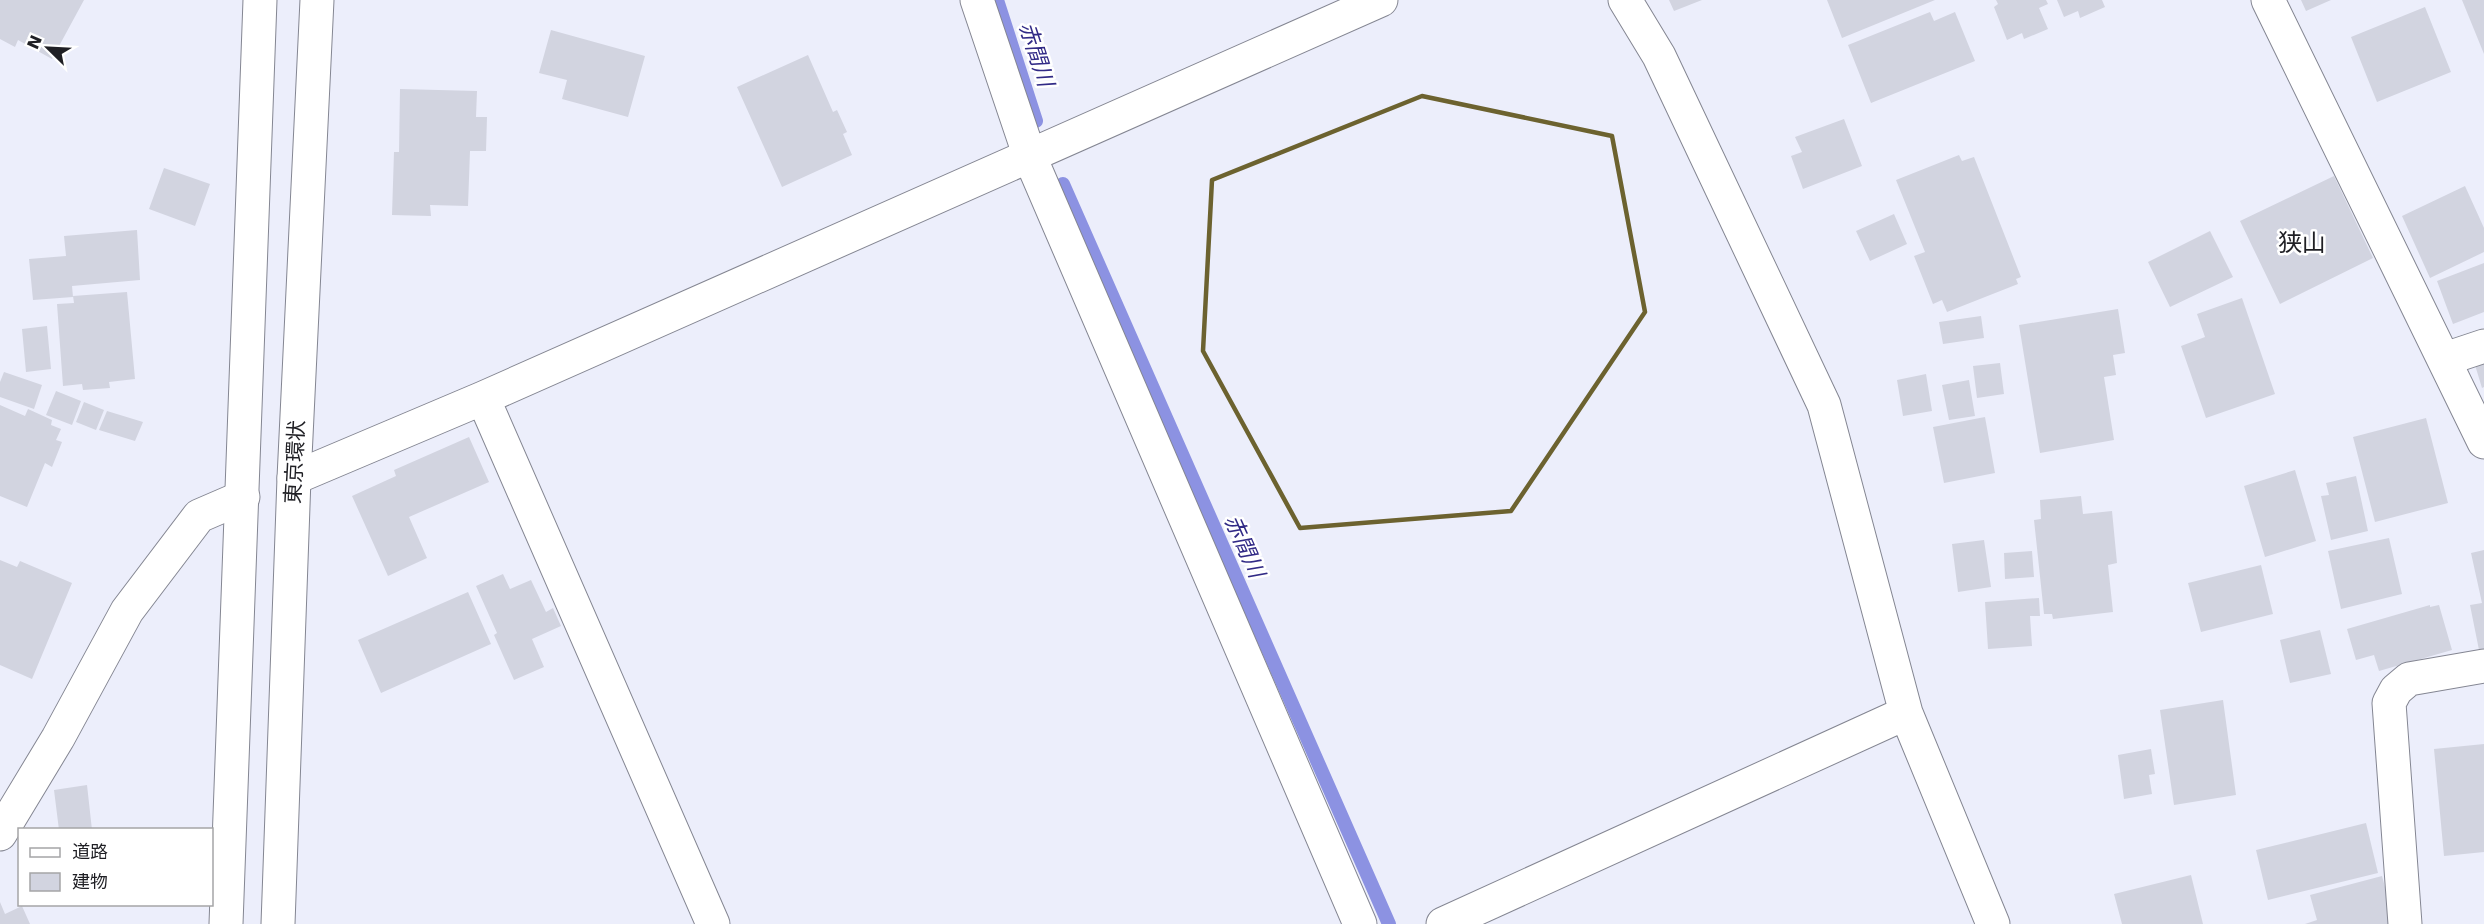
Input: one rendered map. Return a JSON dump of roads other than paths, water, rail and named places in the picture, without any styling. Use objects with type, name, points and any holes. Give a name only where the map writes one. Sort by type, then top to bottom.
[{"type":"main road","points":[[226,924],[260,0]]},
{"type":"main road","name":"東京環状","points":[[278,924],[294,478],[317,0]]},
{"type":"main road","points":[[977,0],[1030,157],[1360,924]]},
{"type":"main road","points":[[294,478],[483,398],[1381,0]]},
{"type":"main road","points":[[1625,0],[1659,56],[1824,405],[1906,713],[1993,924]]},
{"type":"main road","points":[[2268,0],[2484,442]]},
{"type":"main road","points":[[2445,359],[2484,346]]},
{"type":"main road","points":[[483,398],[713,924]]},
{"type":"main road","points":[[0,834],[58,738],[127,611],[199,516],[243,497]]},
{"type":"main road","points":[[2405,924],[2389,704],[2396,690],[2409,679],[2484,666]]},
{"type":"main road","points":[[1443,924],[1906,713]]},
{"type":"waterway","name":"赤間川","points":[[997,0],[1036,121]]},
{"type":"waterway","name":"赤間川","points":[[1063,184],[1389,924]]},
{"type":"district","name":"狭山","points":[[2302,243]]}]
